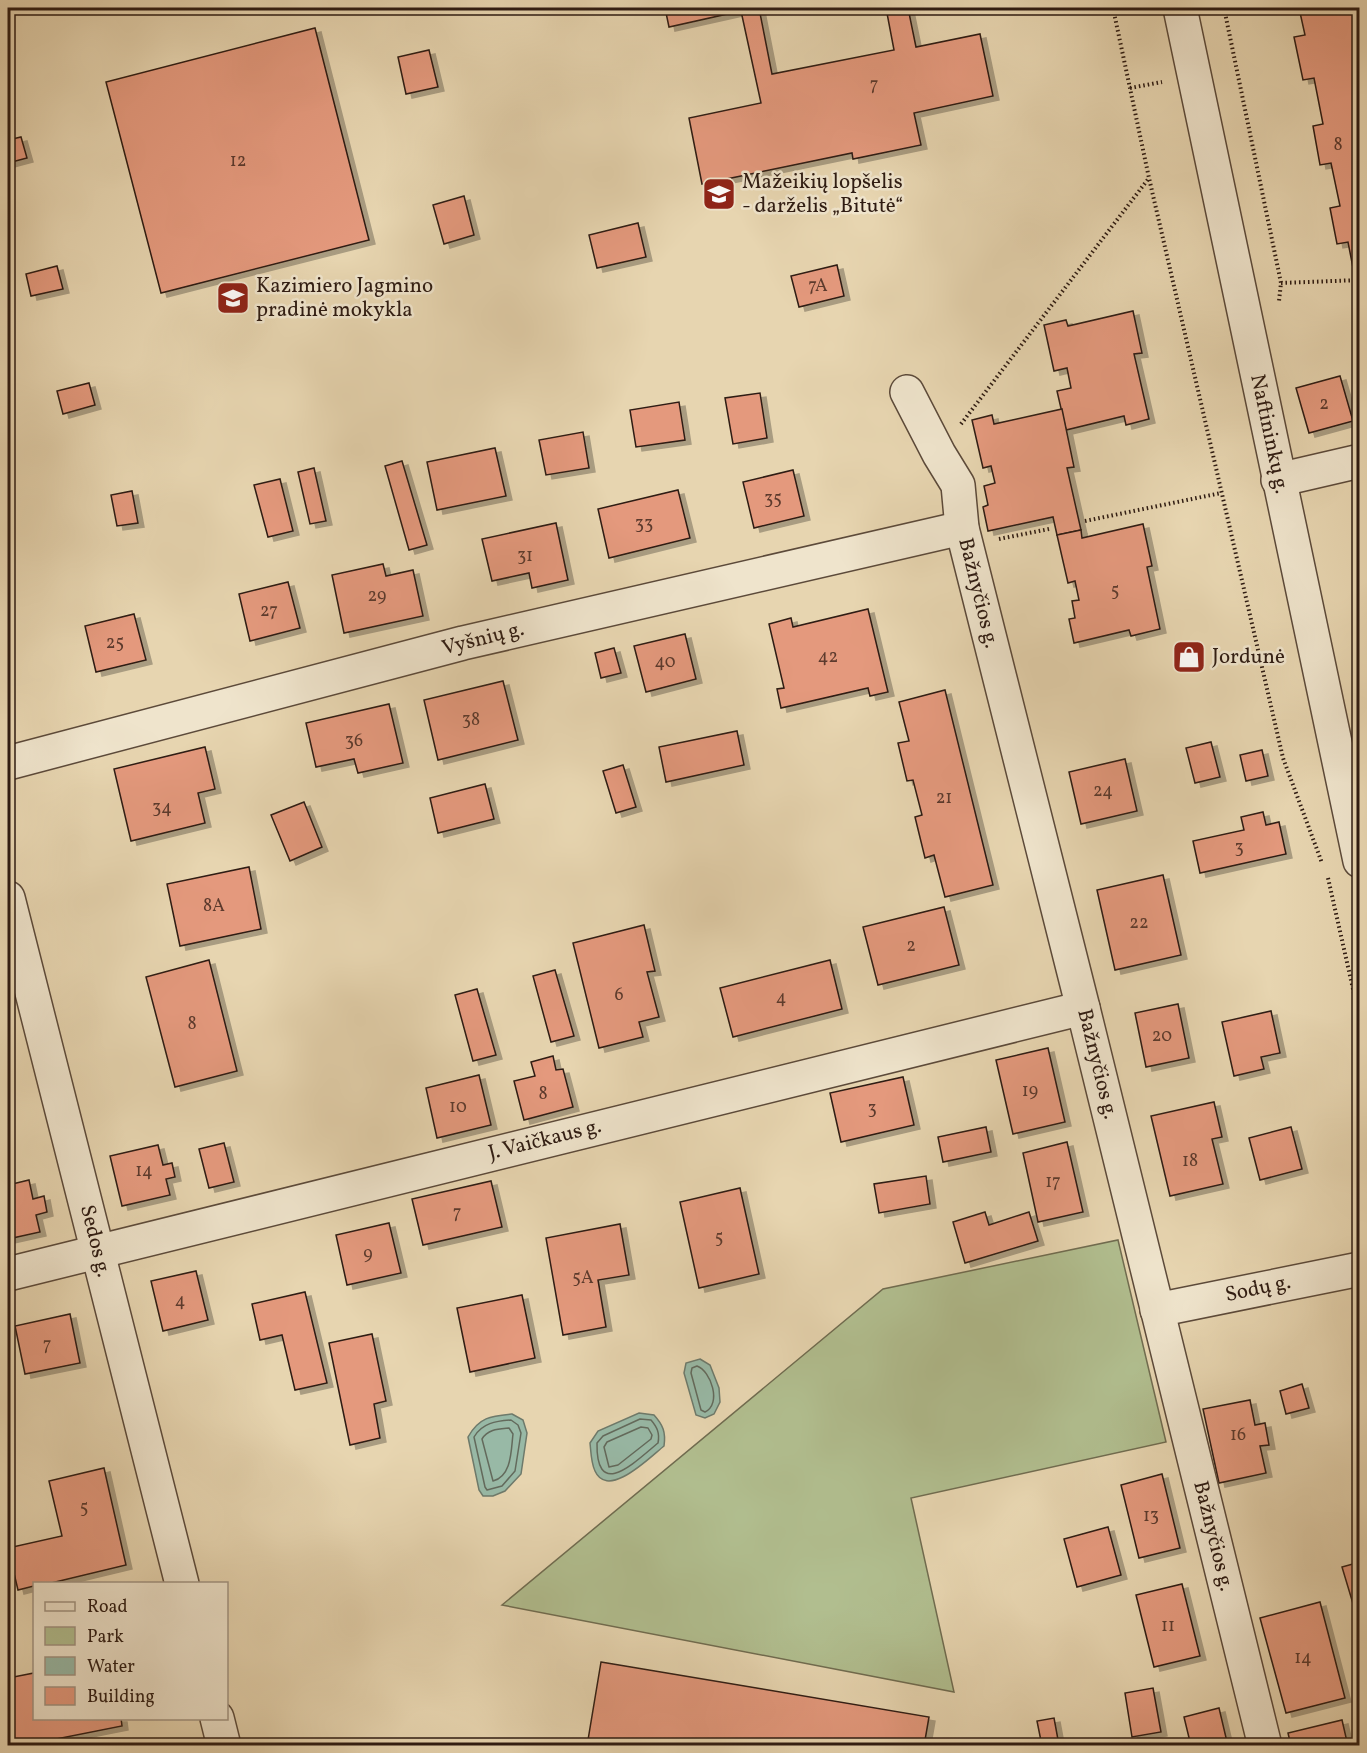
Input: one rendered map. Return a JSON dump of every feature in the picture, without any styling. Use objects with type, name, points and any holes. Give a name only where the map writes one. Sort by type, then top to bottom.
[{"type":"street","name":"Naftininkų g.","points":[[1180,8],[1359,861]]},
{"type":"street","name":"Bažnyčios g.","points":[[907,392],[958,485],[964,537],[1083,1008],[1264,1746]]},
{"type":"street","points":[[1278,480],[1359,461]]},
{"type":"street","name":"Vyšnių g.","points":[[8,763],[463,644],[964,537]]},
{"type":"street","name":"Sedos g.","points":[[8,898],[181,1582]]},
{"type":"street","name":"J. Vaičkaus g.","points":[[8,1274],[1083,1008]]},
{"type":"street","name":"Sodų g.","points":[[1157,1310],[1359,1269]]},
{"type":"street","points":[[217,1720],[224,1746]]},
{"type":"path","points":[[1113,8],[1149,178],[1282,758],[1323,864]]},
{"type":"path","points":[[939,454],[1149,178]]},
{"type":"path","points":[[1281,283],[1359,280]]},
{"type":"path","points":[[1085,521],[1221,493]]},
{"type":"path","points":[[964,537],[1049,529]]},
{"type":"path","points":[[1327,874],[1359,1020]]},
{"type":"green space","points":[[1118,1240],[1166,1442],[911,1498],[954,1692],[502,1605],[883,1289]]},
{"type":"water","points":[[700,1359],[710,1365],[719,1388],[720,1402],[714,1414],[705,1418],[696,1415],[684,1373],[686,1363]]},
{"type":"water","points":[[639,1413],[654,1415],[662,1426],[665,1437],[664,1446],[629,1474],[609,1481],[601,1479],[594,1468],[590,1443],[598,1431]]},
{"type":"water","points":[[512,1414],[523,1420],[527,1433],[521,1474],[505,1491],[493,1496],[483,1496],[479,1490],[468,1437],[481,1421]]},
{"type":"building","points":[[665,8],[759,8],[772,74],[894,50],[886,8],[908,8],[916,47],[980,34],[993,96],[914,113],[921,145],[853,159],[852,153],[702,184],[689,118],[761,103],[741,11],[669,27]]},
{"type":"building","points":[[1299,8],[1358,8],[1360,10],[1360,272],[1354,273],[1348,242],[1337,244],[1330,208],[1340,206],[1331,163],[1320,165],[1313,126],[1323,124],[1314,78],[1303,80],[1294,37],[1305,35]]},
{"type":"building","points":[[315,28],[369,240],[161,293],[106,82]]},
{"type":"building","points":[[429,50],[438,87],[406,94],[398,57]]},
{"type":"building","points":[[21,137],[27,158],[8,163],[8,140]]},
{"type":"building","points":[[464,196],[474,235],[444,244],[433,205]]},
{"type":"building","points":[[638,223],[646,257],[597,268],[589,235]]},
{"type":"building","points":[[837,265],[844,296],[799,307],[791,276]]},
{"type":"building","points":[[57,266],[63,289],[31,296],[26,274]]},
{"type":"building","points":[[1133,311],[1142,353],[1134,354],[1149,419],[1126,425],[1124,416],[1066,430],[1057,391],[1071,388],[1067,368],[1054,371],[1044,325],[1066,320],[1068,326]]},
{"type":"building","points":[[1340,376],[1353,421],[1309,433],[1296,388]]},
{"type":"building","points":[[89,383],[95,405],[63,414],[57,391]]},
{"type":"building","points":[[760,393],[767,438],[733,444],[725,398]]},
{"type":"building","points":[[679,402],[685,440],[636,447],[630,410]]},
{"type":"building","points":[[1062,409],[1074,467],[1067,468],[1081,530],[1057,535],[1053,517],[988,531],[983,507],[988,505],[984,486],[995,483],[991,466],[983,468],[972,420],[992,415],[994,424]]},
{"type":"building","points":[[583,432],[589,468],[546,475],[539,440]]},
{"type":"building","points":[[495,448],[506,496],[437,510],[427,462]]},
{"type":"building","points":[[402,461],[427,545],[409,550],[385,466]]},
{"type":"building","points":[[314,468],[326,521],[310,524],[298,472]]},
{"type":"building","points":[[793,470],[804,516],[754,528],[743,482]]},
{"type":"building","points":[[280,479],[293,531],[268,537],[254,485]]},
{"type":"building","points":[[678,490],[690,538],[609,558],[598,509]]},
{"type":"building","points":[[132,491],[138,523],[117,526],[111,495]]},
{"type":"building","points":[[556,523],[568,580],[532,588],[529,573],[492,581],[482,539]]},
{"type":"building","points":[[1143,524],[1152,566],[1147,567],[1160,629],[1131,636],[1129,630],[1074,643],[1069,619],[1075,618],[1072,601],[1079,600],[1075,581],[1068,583],[1057,535],[1081,530],[1082,538]]},
{"type":"building","points":[[383,564],[386,576],[413,570],[423,616],[344,633],[332,575]]},
{"type":"building","points":[[288,582],[300,628],[250,641],[239,594]]},
{"type":"building","points":[[868,609],[888,692],[870,696],[868,688],[781,708],[777,689],[784,688],[769,624],[791,618],[793,627]]},
{"type":"building","points":[[134,614],[146,660],[96,672],[85,626]]},
{"type":"building","points":[[685,634],[696,679],[646,692],[634,646]]},
{"type":"building","points":[[614,648],[621,673],[601,678],[595,653]]},
{"type":"building","points":[[503,681],[518,740],[438,760],[424,700]]},
{"type":"building","points":[[945,690],[993,885],[945,897],[934,855],[925,858],[915,817],[922,815],[913,780],[907,781],[898,743],[909,741],[899,702]]},
{"type":"building","points":[[389,704],[403,763],[358,773],[354,759],[316,767],[306,723]]},
{"type":"building","points":[[737,731],[744,765],[666,782],[659,747]]},
{"type":"building","points":[[1211,742],[1220,777],[1195,783],[1186,748]]},
{"type":"building","points":[[205,747],[215,789],[198,793],[205,823],[131,841],[114,769]]},
{"type":"building","points":[[1262,750],[1268,776],[1246,781],[1240,755]]},
{"type":"building","points":[[1125,759],[1137,811],[1081,824],[1069,772]]},
{"type":"building","points":[[623,765],[636,807],[616,813],[603,771]]},
{"type":"building","points":[[485,784],[494,819],[438,833],[430,798]]},
{"type":"building","points":[[304,802],[322,847],[290,861],[271,815]]},
{"type":"building","points":[[1263,812],[1266,825],[1279,822],[1286,854],[1200,873],[1193,841],[1244,830],[1241,817]]},
{"type":"building","points":[[249,867],[261,929],[180,946],[167,884]]},
{"type":"building","points":[[1163,875],[1181,955],[1115,970],[1097,890]]},
{"type":"building","points":[[944,907],[959,965],[878,985],[863,927]]},
{"type":"building","points":[[644,925],[655,971],[647,972],[659,1017],[639,1022],[643,1037],[599,1048],[573,943]]},
{"type":"building","points":[[209,960],[237,1071],[175,1087],[146,977]]},
{"type":"building","points":[[830,960],[842,1009],[733,1037],[720,988]]},
{"type":"building","points":[[555,970],[574,1036],[551,1042],[533,976]]},
{"type":"building","points":[[477,989],[496,1055],[473,1061],[455,995]]},
{"type":"building","points":[[1178,1004],[1189,1058],[1146,1067],[1135,1013]]},
{"type":"building","points":[[1271,1011],[1280,1053],[1261,1057],[1264,1069],[1234,1076],[1222,1022]]},
{"type":"building","points":[[1048,1048],[1065,1122],[1013,1134],[996,1060]]},
{"type":"building","points":[[553,1056],[556,1070],[563,1069],[573,1107],[524,1120],[514,1081],[535,1076],[531,1062]]},
{"type":"building","points":[[479,1075],[491,1125],[437,1138],[426,1088]]},
{"type":"building","points":[[903,1077],[914,1125],[841,1142],[830,1093]]},
{"type":"building","points":[[1214,1102],[1222,1137],[1212,1139],[1223,1184],[1170,1196],[1151,1116]]},
{"type":"building","points":[[986,1127],[991,1152],[943,1162],[938,1137]]},
{"type":"building","points":[[1291,1127],[1302,1169],[1260,1180],[1249,1138]]},
{"type":"building","points":[[1067,1142],[1083,1212],[1038,1222],[1023,1153]]},
{"type":"building","points":[[224,1143],[234,1182],[209,1188],[199,1149]]},
{"type":"building","points":[[158,1145],[163,1165],[172,1163],[175,1177],[166,1179],[170,1195],[122,1206],[110,1156]]},
{"type":"building","points":[[926,1176],[930,1204],[879,1213],[874,1184]]},
{"type":"building","points":[[29,1180],[33,1199],[44,1196],[47,1212],[36,1215],[40,1232],[8,1239],[8,1185]]},
{"type":"building","points":[[491,1181],[502,1227],[423,1245],[412,1199]]},
{"type":"building","points":[[740,1188],[759,1274],[699,1288],[680,1202]]},
{"type":"building","points":[[985,1212],[989,1225],[1029,1212],[1038,1241],[965,1263],[953,1222]]},
{"type":"building","points":[[389,1223],[401,1273],[347,1285],[336,1235]]},
{"type":"building","points":[[620,1224],[629,1275],[598,1280],[606,1327],[563,1335],[546,1238]]},
{"type":"building","points":[[196,1271],[208,1320],[163,1331],[151,1281]]},
{"type":"building","points":[[305,1292],[327,1383],[295,1390],[282,1335],[260,1340],[252,1304]]},
{"type":"building","points":[[522,1295],[535,1358],[470,1372],[457,1308]]},
{"type":"building","points":[[70,1314],[80,1363],[25,1374],[15,1326]]},
{"type":"building","points":[[372,1334],[386,1401],[374,1404],[380,1438],[350,1445],[329,1343]]},
{"type":"building","points":[[1302,1384],[1309,1408],[1286,1414],[1280,1391]]},
{"type":"building","points":[[1250,1400],[1255,1425],[1265,1423],[1269,1445],[1260,1446],[1266,1473],[1219,1483],[1203,1409]]},
{"type":"building","points":[[104,1468],[126,1565],[55,1582],[33,1582],[33,1586],[18,1590],[8,1548],[62,1536],[49,1481]]},
{"type":"building","points":[[1162,1474],[1180,1548],[1139,1558],[1121,1485]]},
{"type":"building","points":[[1108,1527],[1121,1575],[1077,1587],[1064,1539]]},
{"type":"building","points":[[1360,1562],[1360,1605],[1354,1607],[1342,1567]]},
{"type":"building","points":[[1182,1584],[1200,1656],[1154,1667],[1136,1595]]},
{"type":"building","points":[[1320,1602],[1345,1698],[1286,1713],[1260,1618]]},
{"type":"building","points":[[601,1662],[929,1717],[924,1746],[587,1746]]},
{"type":"building","points":[[33,1673],[33,1720],[121,1720],[122,1726],[21,1746],[8,1746],[8,1678]]},
{"type":"building","points":[[1153,1688],[1161,1732],[1132,1737],[1125,1693]]},
{"type":"building","points":[[1219,1708],[1228,1746],[1191,1746],[1184,1717]]},
{"type":"building","points":[[1054,1718],[1059,1745],[1042,1746],[1037,1721]]},
{"type":"building","points":[[1342,1720],[1348,1746],[1291,1746],[1288,1733]]},
{"type":"place","name":"Mažeikių lopšelis - darželis „Bitutė“","points":[[719,194]]},
{"type":"place","name":"Kazimiero Jagmino pradinė mokykla","points":[[233,298]]},
{"type":"place","name":"Jordunė","points":[[1189,657]]}]
